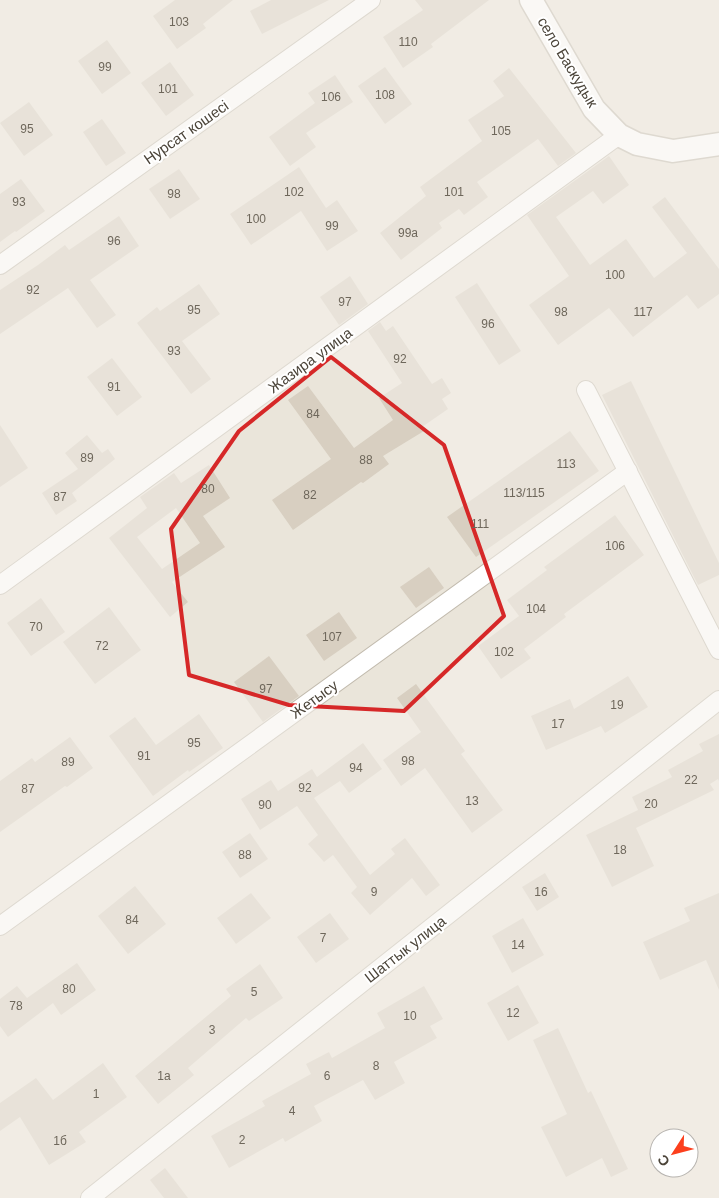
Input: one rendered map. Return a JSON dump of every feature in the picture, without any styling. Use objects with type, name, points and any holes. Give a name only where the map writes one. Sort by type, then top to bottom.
[{"type":"street","name":"Нурсат кошесi","points":[[0,265],[372,0]]},
{"type":"street","name":"село Баскудык","points":[[531,0],[594,109],[619,136],[637,144],[673,150],[719,144]]},
{"type":"street","name":"Жазира улица","points":[[0,585],[619,136]]},
{"type":"street","points":[[586,390],[719,650]]},
{"type":"street","name":"Жетысу","points":[[0,926],[628,471]]},
{"type":"street","name":"Шаттык улица","points":[[90,1198],[719,700]]},
{"type":"highlighted area","points":[[331,357],[444,445],[504,616],[404,711],[289,705],[189,675],[171,529],[239,431]]},
{"type":"shaded area","points":[[0,0],[719,0],[719,1198],[0,1198]]},
{"type":"building","points":[[175,0],[233,0],[203,24],[206,28],[177,49],[153,16]]},
{"type":"building","points":[[271,0],[329,0],[262,34],[250,11]]},
{"type":"building","points":[[415,0],[489,0],[431,44],[433,47],[403,68],[383,37],[423,10]]},
{"type":"building","points":[[107,40],[131,73],[102,94],[78,61]]},
{"type":"building","points":[[170,62],[194,95],[166,116],[141,83]]},
{"type":"building","points":[[385,67],[412,104],[385,124],[358,86]]},
{"type":"building","points":[[509,68],[576,153],[558,166],[538,139],[477,182],[488,197],[464,215],[459,209],[439,223],[442,228],[401,260],[380,233],[426,196],[420,187],[482,141],[468,120],[504,96],[493,81]]},
{"type":"building","points":[[335,75],[353,102],[306,133],[316,147],[290,166],[269,137],[315,103],[308,93]]},
{"type":"building","points":[[29,102],[53,135],[24,156],[0,123]]},
{"type":"building","points":[[102,119],[126,153],[106,166],[83,132]]},
{"type":"building","points":[[609,156],[629,185],[603,204],[593,191],[556,217],[590,265],[626,239],[654,278],[687,253],[652,207],[665,197],[719,269],[719,294],[698,309],[687,295],[633,337],[609,308],[558,345],[529,305],[569,276],[527,215]]},
{"type":"building","points":[[299,167],[326,208],[337,200],[358,231],[327,251],[301,211],[251,245],[230,214]]},
{"type":"building","points":[[179,169],[200,199],[170,219],[149,189]]},
{"type":"building","points":[[21,179],[45,211],[0,242],[0,194]]},
{"type":"building","points":[[119,216],[139,246],[90,280],[116,315],[97,328],[68,288],[0,334],[0,290],[65,245],[69,250]]},
{"type":"building","points":[[350,276],[368,304],[339,325],[320,297]]},
{"type":"building","points":[[477,283],[521,351],[499,365],[455,297]]},
{"type":"building","points":[[199,284],[220,314],[182,341],[211,379],[191,394],[137,323],[157,307],[160,311]]},
{"type":"building","points":[[380,322],[386,331],[393,326],[432,384],[442,378],[451,393],[442,399],[448,409],[422,427],[424,431],[383,456],[389,464],[293,530],[272,500],[331,459],[288,400],[308,386],[354,448],[393,420],[379,398],[402,383],[368,331]]},
{"type":"building","points":[[112,358],[142,397],[117,416],[87,377]]},
{"type":"building","points":[[631,381],[719,563],[719,575],[698,585],[602,395]]},
{"type":"building","points":[[0,425],[28,468],[0,487]]},
{"type":"building","points":[[570,431],[599,471],[476,557],[447,517]]},
{"type":"building","points":[[87,435],[102,453],[108,449],[115,459],[72,493],[77,501],[56,515],[42,493],[78,469],[65,453]]},
{"type":"building","points":[[209,465],[230,498],[203,516],[225,547],[172,582],[188,602],[170,617],[109,538],[147,508],[140,497],[174,473],[181,483]],"holes":[[[176,508],[200,543],[162,569],[137,537]]]},
{"type":"building","points":[[615,515],[644,555],[564,614],[566,617],[524,649],[531,658],[501,679],[478,646],[519,616],[507,600],[547,570],[544,567]]},
{"type":"building","points":[[429,567],[444,588],[416,608],[400,587]]},
{"type":"building","points":[[41,598],[65,632],[31,656],[7,623]]},
{"type":"building","points":[[109,607],[141,650],[95,684],[63,642]]},
{"type":"building","points":[[339,612],[357,638],[324,661],[306,635]]},
{"type":"building","points":[[269,656],[299,696],[263,722],[234,682]]},
{"type":"building","points":[[628,676],[648,707],[605,733],[601,726],[546,750],[531,716],[570,699],[574,709]]},
{"type":"building","points":[[416,684],[465,751],[461,754],[503,810],[472,833],[425,768],[401,786],[383,760],[421,732],[397,698]]},
{"type":"building","points":[[199,714],[223,748],[189,772],[188,770],[153,796],[109,736],[135,717],[156,745]]},
{"type":"building","points":[[719,734],[719,781],[718,779],[710,784],[714,790],[636,828],[654,866],[612,887],[586,835],[638,810],[632,797],[672,777],[668,770],[703,751],[699,744]]},
{"type":"building","points":[[70,737],[93,768],[0,832],[0,781],[32,758],[35,762]]},
{"type":"building","points":[[363,743],[382,769],[349,793],[340,781],[314,798],[370,875],[395,854],[391,849],[405,838],[440,885],[426,896],[412,878],[370,915],[351,893],[357,887],[333,855],[324,862],[308,844],[318,835],[297,806],[260,830],[241,799],[271,780],[278,791],[312,769],[317,777]]},
{"type":"building","points":[[250,833],[268,859],[240,878],[222,852]]},
{"type":"building","points":[[545,873],[559,897],[537,911],[522,887]]},
{"type":"building","points":[[135,886],[166,924],[128,954],[98,916]]},
{"type":"building","points":[[251,893],[271,918],[236,944],[217,918]]},
{"type":"building","points":[[719,893],[719,990],[706,960],[660,980],[643,942],[690,921],[684,908]]},
{"type":"building","points":[[330,913],[349,939],[316,963],[297,937]]},
{"type":"building","points":[[523,918],[544,955],[512,973],[492,936]]},
{"type":"building","points":[[77,963],[96,990],[61,1015],[53,1003],[8,1037],[0,1026],[0,999],[17,986],[27,998]]},
{"type":"building","points":[[260,964],[283,998],[249,1021],[246,1018],[188,1068],[194,1075],[158,1104],[135,1076],[231,996],[226,989]]},
{"type":"building","points":[[518,985],[539,1023],[508,1041],[487,1003]]},
{"type":"building","points":[[424,986],[443,1019],[430,1026],[437,1038],[394,1062],[405,1083],[375,1100],[363,1080],[314,1106],[322,1121],[285,1142],[283,1138],[229,1168],[211,1136],[265,1106],[262,1101],[311,1074],[306,1064],[329,1052],[332,1058],[385,1028],[377,1013]]},
{"type":"building","points":[[558,1028],[588,1093],[591,1091],[628,1169],[611,1177],[602,1158],[566,1177],[541,1127],[567,1114],[533,1040]]},
{"type":"building","points":[[103,1063],[127,1097],[79,1132],[86,1142],[49,1165],[20,1117],[0,1131],[0,1103],[36,1078],[53,1100]]},
{"type":"building","points":[[165,1168],[188,1198],[164,1198],[150,1180]]}]
